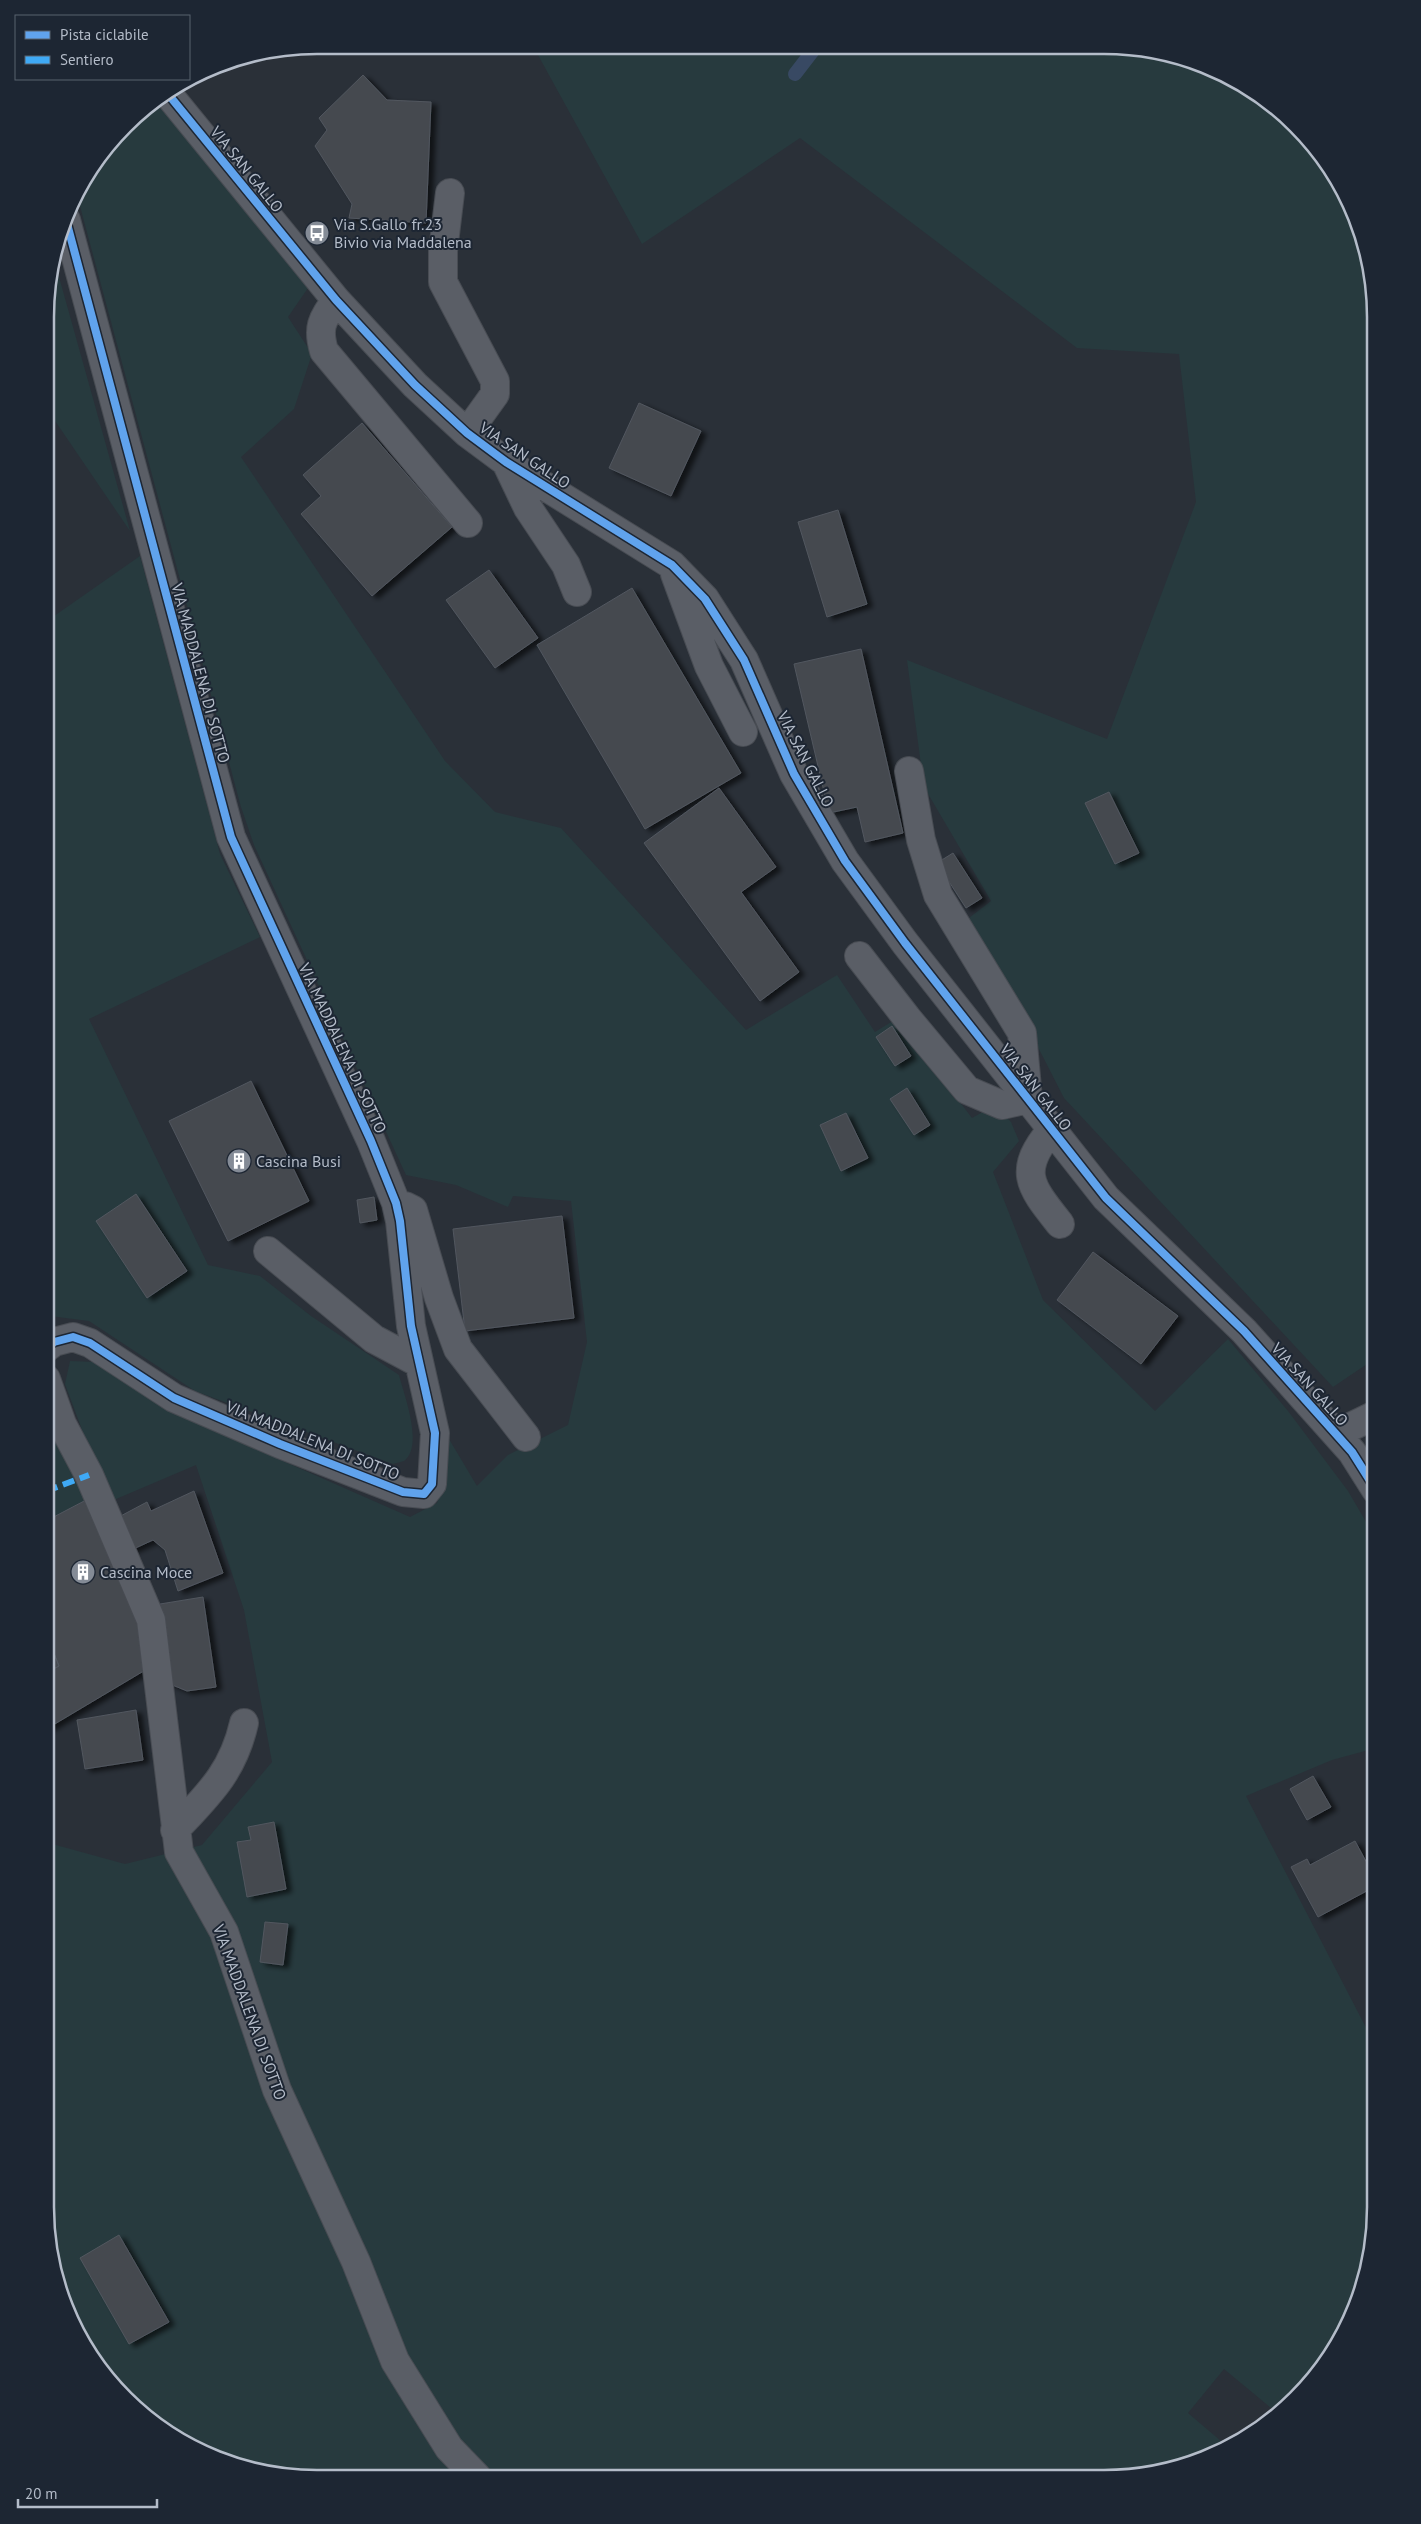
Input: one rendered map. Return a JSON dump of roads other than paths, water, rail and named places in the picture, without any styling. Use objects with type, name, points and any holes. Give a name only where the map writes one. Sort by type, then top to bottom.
[{"type":"street","name":"VIA SAN GALLO","points":[[171,98],[336,300],[415,385],[468,433],[506,462],[672,565],[705,599],[744,660],[794,774],[845,861],[905,943],[1106,1198],[1244,1331],[1352,1452],[1367,1476]]},
{"type":"street","points":[[450,193],[443,251],[443,282],[495,381],[495,394],[468,433]]},
{"type":"street","name":"VIA MADDALENA DI SOTTO","points":[[54,1342],[73,1337],[90,1343],[174,1398],[367,1479],[404,1492],[424,1494],[432,1484],[435,1433],[411,1326],[400,1222],[396,1203],[371,1141],[231,837],[69,230]]},
{"type":"street","points":[[336,300],[323,319],[319,335],[324,351],[468,523]]},
{"type":"street","points":[[506,462],[528,508],[566,565],[577,592]]},
{"type":"street","points":[[672,565],[709,666],[743,732]]},
{"type":"street","points":[[859,956],[906,1018],[967,1090],[1002,1105],[1028,1100],[1022,1033],[938,895],[921,840],[910,771]]},
{"type":"street","points":[[1052,1129],[1036,1148],[1029,1171],[1038,1197],[1060,1224]]},
{"type":"street","points":[[396,1203],[413,1210],[439,1298],[458,1349],[526,1438]]},
{"type":"street","points":[[268,1252],[374,1339],[420,1363]]},
{"type":"street","name":"VIA MADDALENA DI SOTTO","points":[[54,1402],[62,1424],[89,1475],[151,1620],[178,1852],[224,1932],[277,2090],[356,2262],[394,2361],[449,2448],[470,2470]]},
{"type":"street","points":[[1336,1434],[1367,1419]]},
{"type":"street","points":[[176,1830],[218,1785],[240,1742],[244,1723]]},
{"type":"waterway","points":[[795,74],[810,54]]},
{"type":"place","name":"Via S.Gallo fr.23 Bivio via Maddalena","points":[[317,233]]},
{"type":"place","name":"Cascina Busi","points":[[239,1161]]},
{"type":"place","name":"Cascina Moce","points":[[83,1572]]}]
